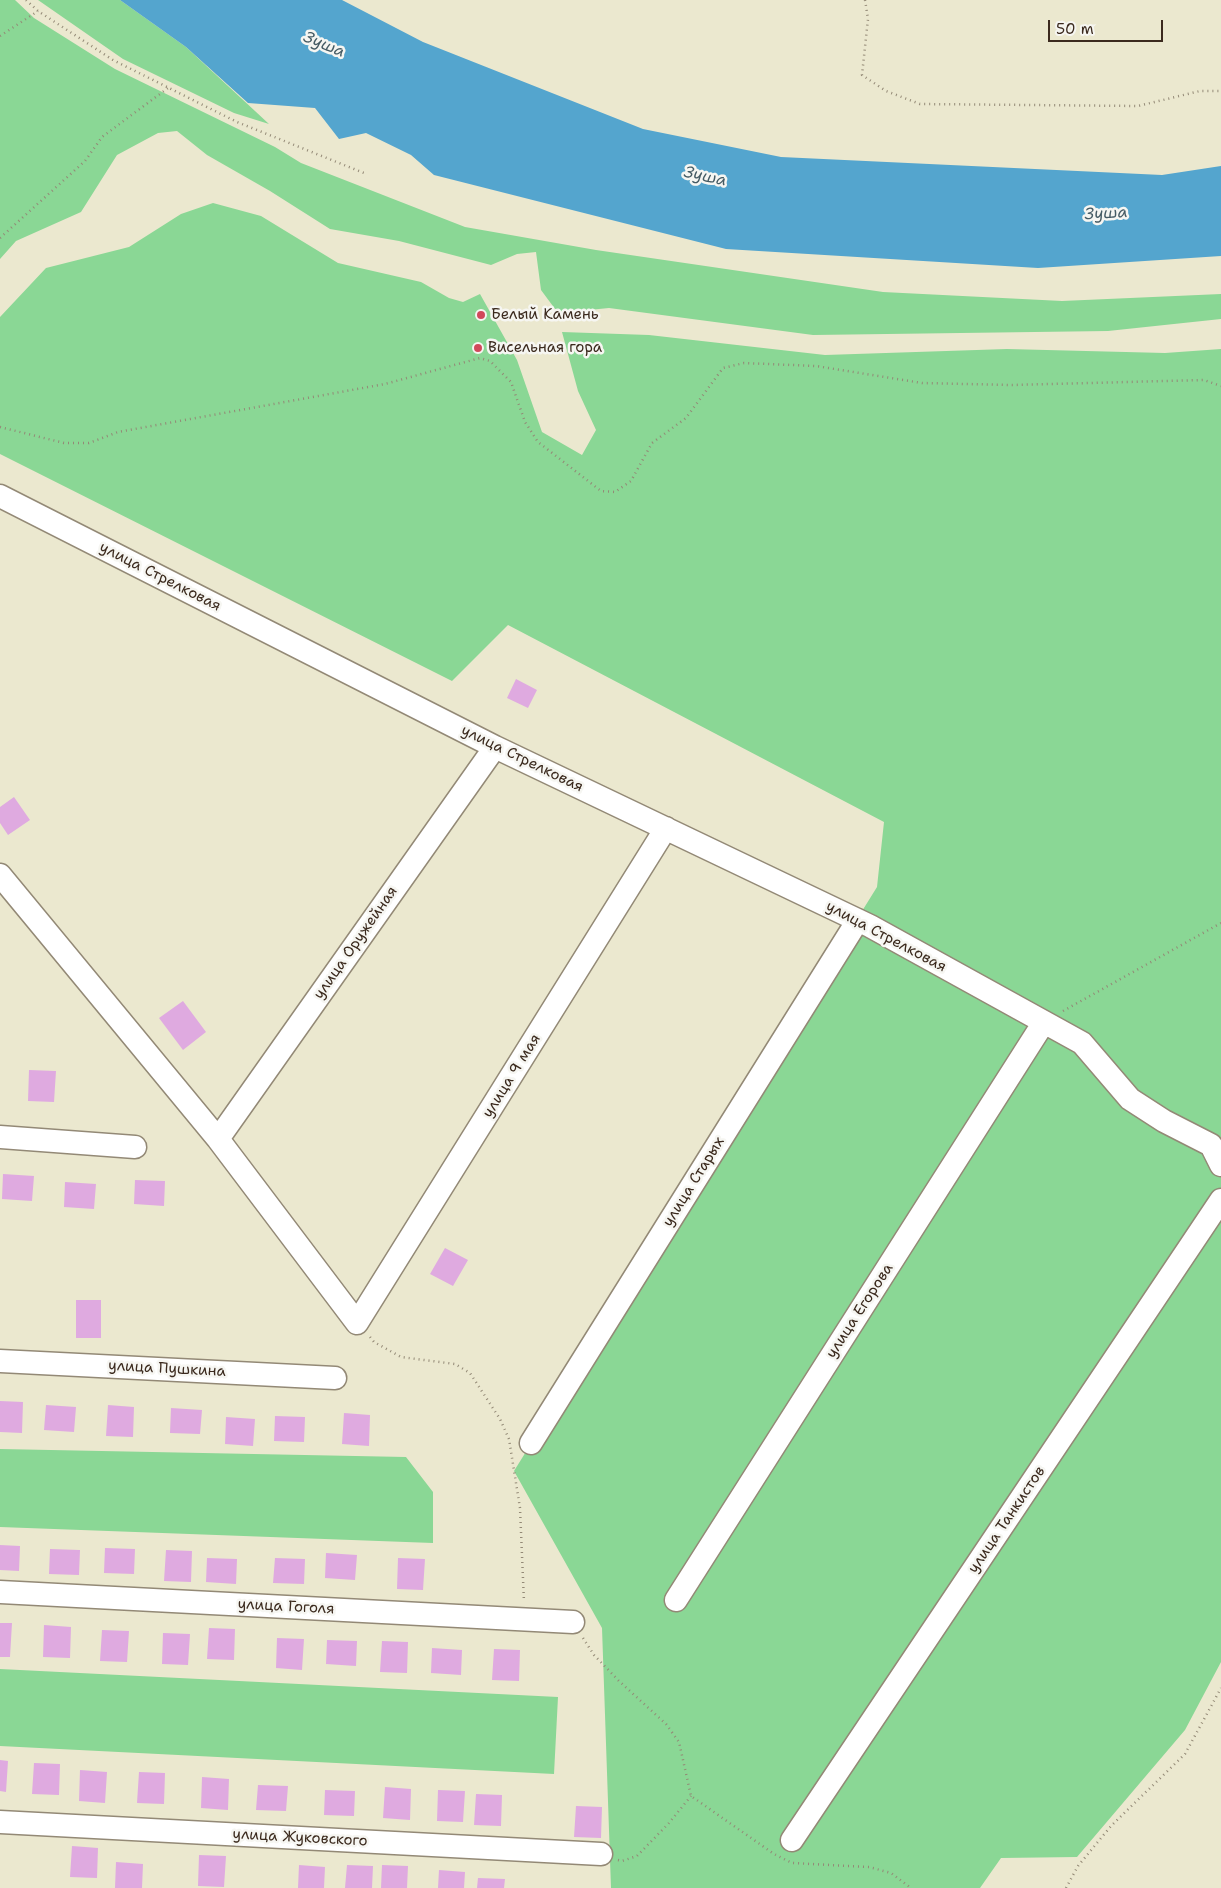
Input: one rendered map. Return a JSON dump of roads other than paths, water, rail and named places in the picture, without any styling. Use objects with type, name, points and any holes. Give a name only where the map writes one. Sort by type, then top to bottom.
[{"type":"street","name":"улица Стрелковая","points":[[0,496],[495,747],[858,920],[1082,1043],[1130,1100],[1164,1121],[1211,1145],[1221,1165]]},
{"type":"street","name":"улица Оружейная","points":[[218,1139],[495,747]]},
{"type":"street","name":"улица 9 мая","points":[[218,1139],[357,1323],[666,828]]},
{"type":"street","points":[[0,875],[218,1139]]},
{"type":"street","name":"улица Старых","points":[[531,1443],[858,920]]},
{"type":"street","name":"улица Егорова","points":[[676,1600],[1044,1022]]},
{"type":"street","points":[[0,1137],[135,1146]]},
{"type":"street","name":"улица Танкистов","points":[[792,1840],[1221,1200]]},
{"type":"street","name":"улица Пушкина","points":[[0,1361],[335,1378]]},
{"type":"street","name":"улица Гоголя","points":[[0,1592],[572,1622]]},
{"type":"street","name":"улица Жуковского","points":[[0,1822],[601,1854]]},
{"type":"water","name":"Зуша","points":[[120,0],[342,0],[423,42],[643,129],[781,157],[1162,175],[1221,166],[1221,256],[1038,268],[726,249],[434,175],[411,155],[366,133],[339,139],[315,108],[248,103],[186,47]]},
{"type":"place","name":"Белый Камень","points":[[481,315]]},
{"type":"place","name":"Висельная гора","points":[[478,348]]}]
